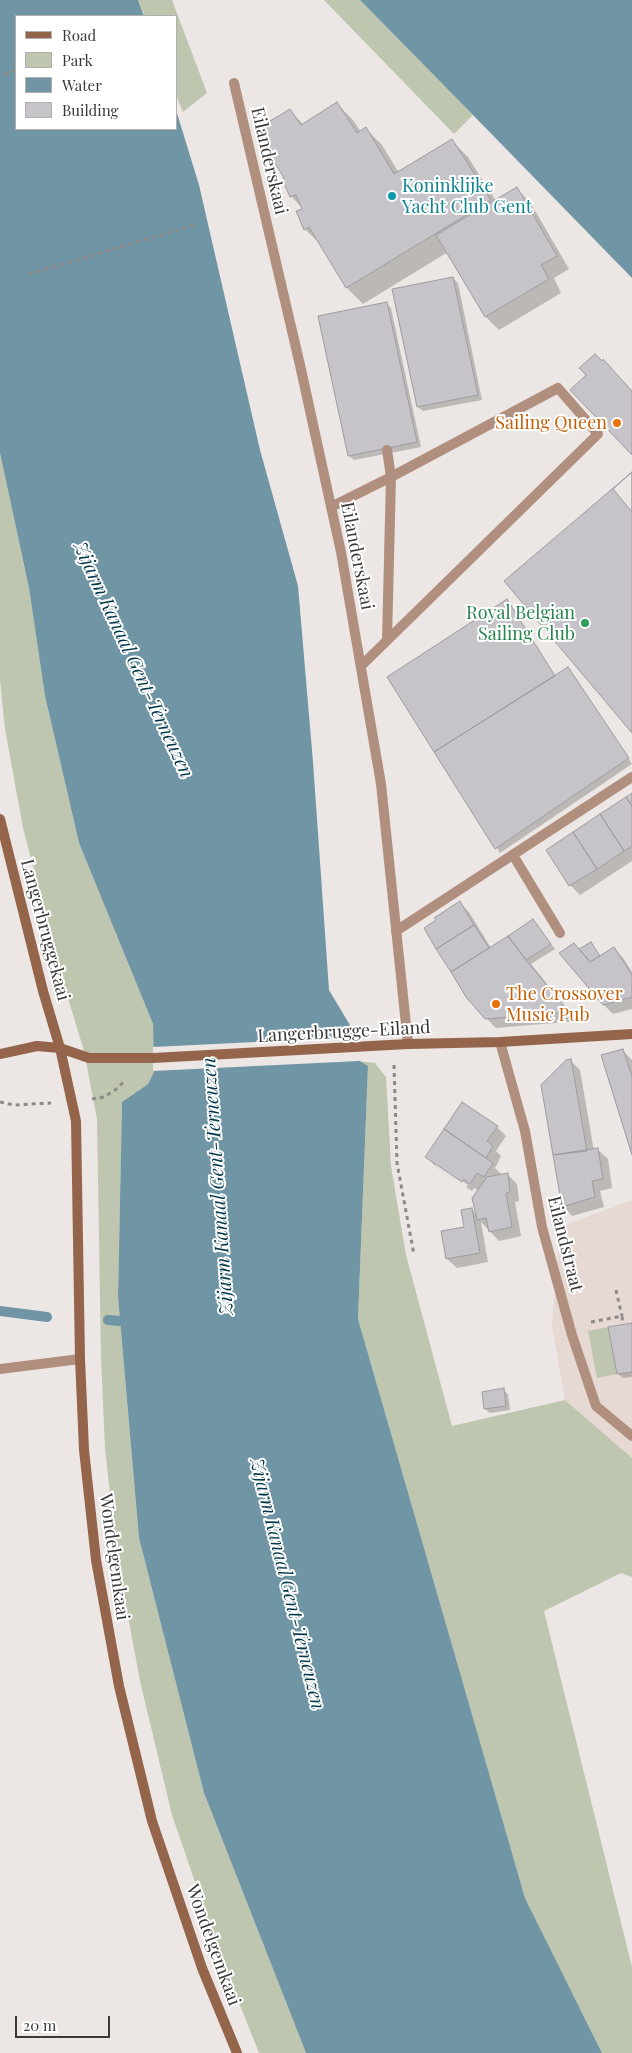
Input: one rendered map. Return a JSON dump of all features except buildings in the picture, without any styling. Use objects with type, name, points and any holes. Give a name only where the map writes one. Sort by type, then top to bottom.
[{"type":"main road","name":"Langerbruggekaai","points":[[0,819],[43,990],[60,1048]]},
{"type":"main road","name":"Langerbrugge-Eiland","points":[[0,1054],[37,1046],[60,1048],[89,1058],[153,1058],[358,1048],[393,1044],[500,1042],[632,1034]]},
{"type":"main road","name":"Wondelgemkaai","points":[[60,1048],[76,1122],[80,1359],[84,1450],[96,1560],[118,1686],[152,1821],[202,1968],[237,2053]]},
{"type":"street","name":"Eilanderskaai","points":[[234,82],[300,365],[341,552],[381,784],[408,1044]]},
{"type":"street","points":[[331,507],[558,388],[598,434],[360,666]]},
{"type":"street","points":[[387,450],[391,477],[387,640]]},
{"type":"street","points":[[396,931],[632,777]]},
{"type":"street","points":[[513,855],[560,933]]},
{"type":"street","name":"Eilandstraat","points":[[500,1042],[525,1131],[542,1227],[569,1326],[596,1406],[632,1436]]},
{"type":"street","points":[[0,1369],[80,1359]]},
{"type":"path","points":[[5,74],[15,70]]},
{"type":"path","points":[[30,274],[198,224]]},
{"type":"path","points":[[393,1044],[397,1163],[414,1255]]},
{"type":"path","points":[[0,1102],[14,1105],[104,1097],[118,1088],[131,1072],[136,1058]]},
{"type":"path","points":[[616,1290],[623,1324]]},
{"type":"path","points":[[569,1326],[622,1316]]},
{"type":"shaded area","points":[[632,1200],[632,1458],[565,1400],[552,1326],[560,1227]]},
{"type":"green space","points":[[138,0],[172,0],[178,15],[145,15]]},
{"type":"green space","points":[[324,0],[360,0],[473,115],[454,134]]},
{"type":"green space","points":[[178,16],[207,93],[183,112],[178,100]]},
{"type":"green space","points":[[0,453],[29,588],[45,696],[79,843],[153,1024],[154,1072],[148,1084],[122,1102],[118,1297],[139,1538],[204,1793],[306,2053],[259,2053],[222,1960],[172,1815],[140,1681],[117,1557],[105,1448],[101,1359],[97,1119],[84,1051],[64,985],[23,828],[5,729],[0,680]]},
{"type":"green space","points":[[358,1061],[375,1063],[386,1077],[391,1166],[406,1255],[452,1426],[565,1400],[632,1458],[632,1577],[621,1573],[544,1611],[632,1967],[632,2053],[602,2053],[525,1898],[358,1319],[368,1067]]},
{"type":"green space","points":[[608,1327],[617,1374],[597,1378],[588,1331]]},
{"type":"water","name":"Zijarm Kanaal Gent-Terneuzen","points":[[0,0],[138,0],[144,15],[15,15],[15,130],[178,130],[178,117],[199,185],[260,450],[298,586],[329,990],[357,1037],[358,1060],[368,1066],[358,1319],[525,1898],[602,2053],[306,2053],[204,1793],[139,1538],[118,1297],[122,1102],[148,1084],[154,1072],[153,1024],[79,843],[45,696],[29,588],[0,453]]},
{"type":"water","points":[[360,0],[632,0],[632,278],[473,115]]},
{"type":"pier","points":[[357,1037],[359,1061],[153,1071],[153,1047]]},
{"type":"waterway","points":[[0,1311],[47,1317]]},
{"type":"waterway","points":[[108,1320],[132,1322]]},
{"type":"place","name":"Koninklijke Yacht Club Gent","points":[[392,196]]},
{"type":"place","name":"Sailing Queen","points":[[617,423]]},
{"type":"place","name":"Royal Belgian Sailing Club","points":[[585,623]]},
{"type":"place","name":"The Crossover Music Pub","points":[[496,1004]]}]
